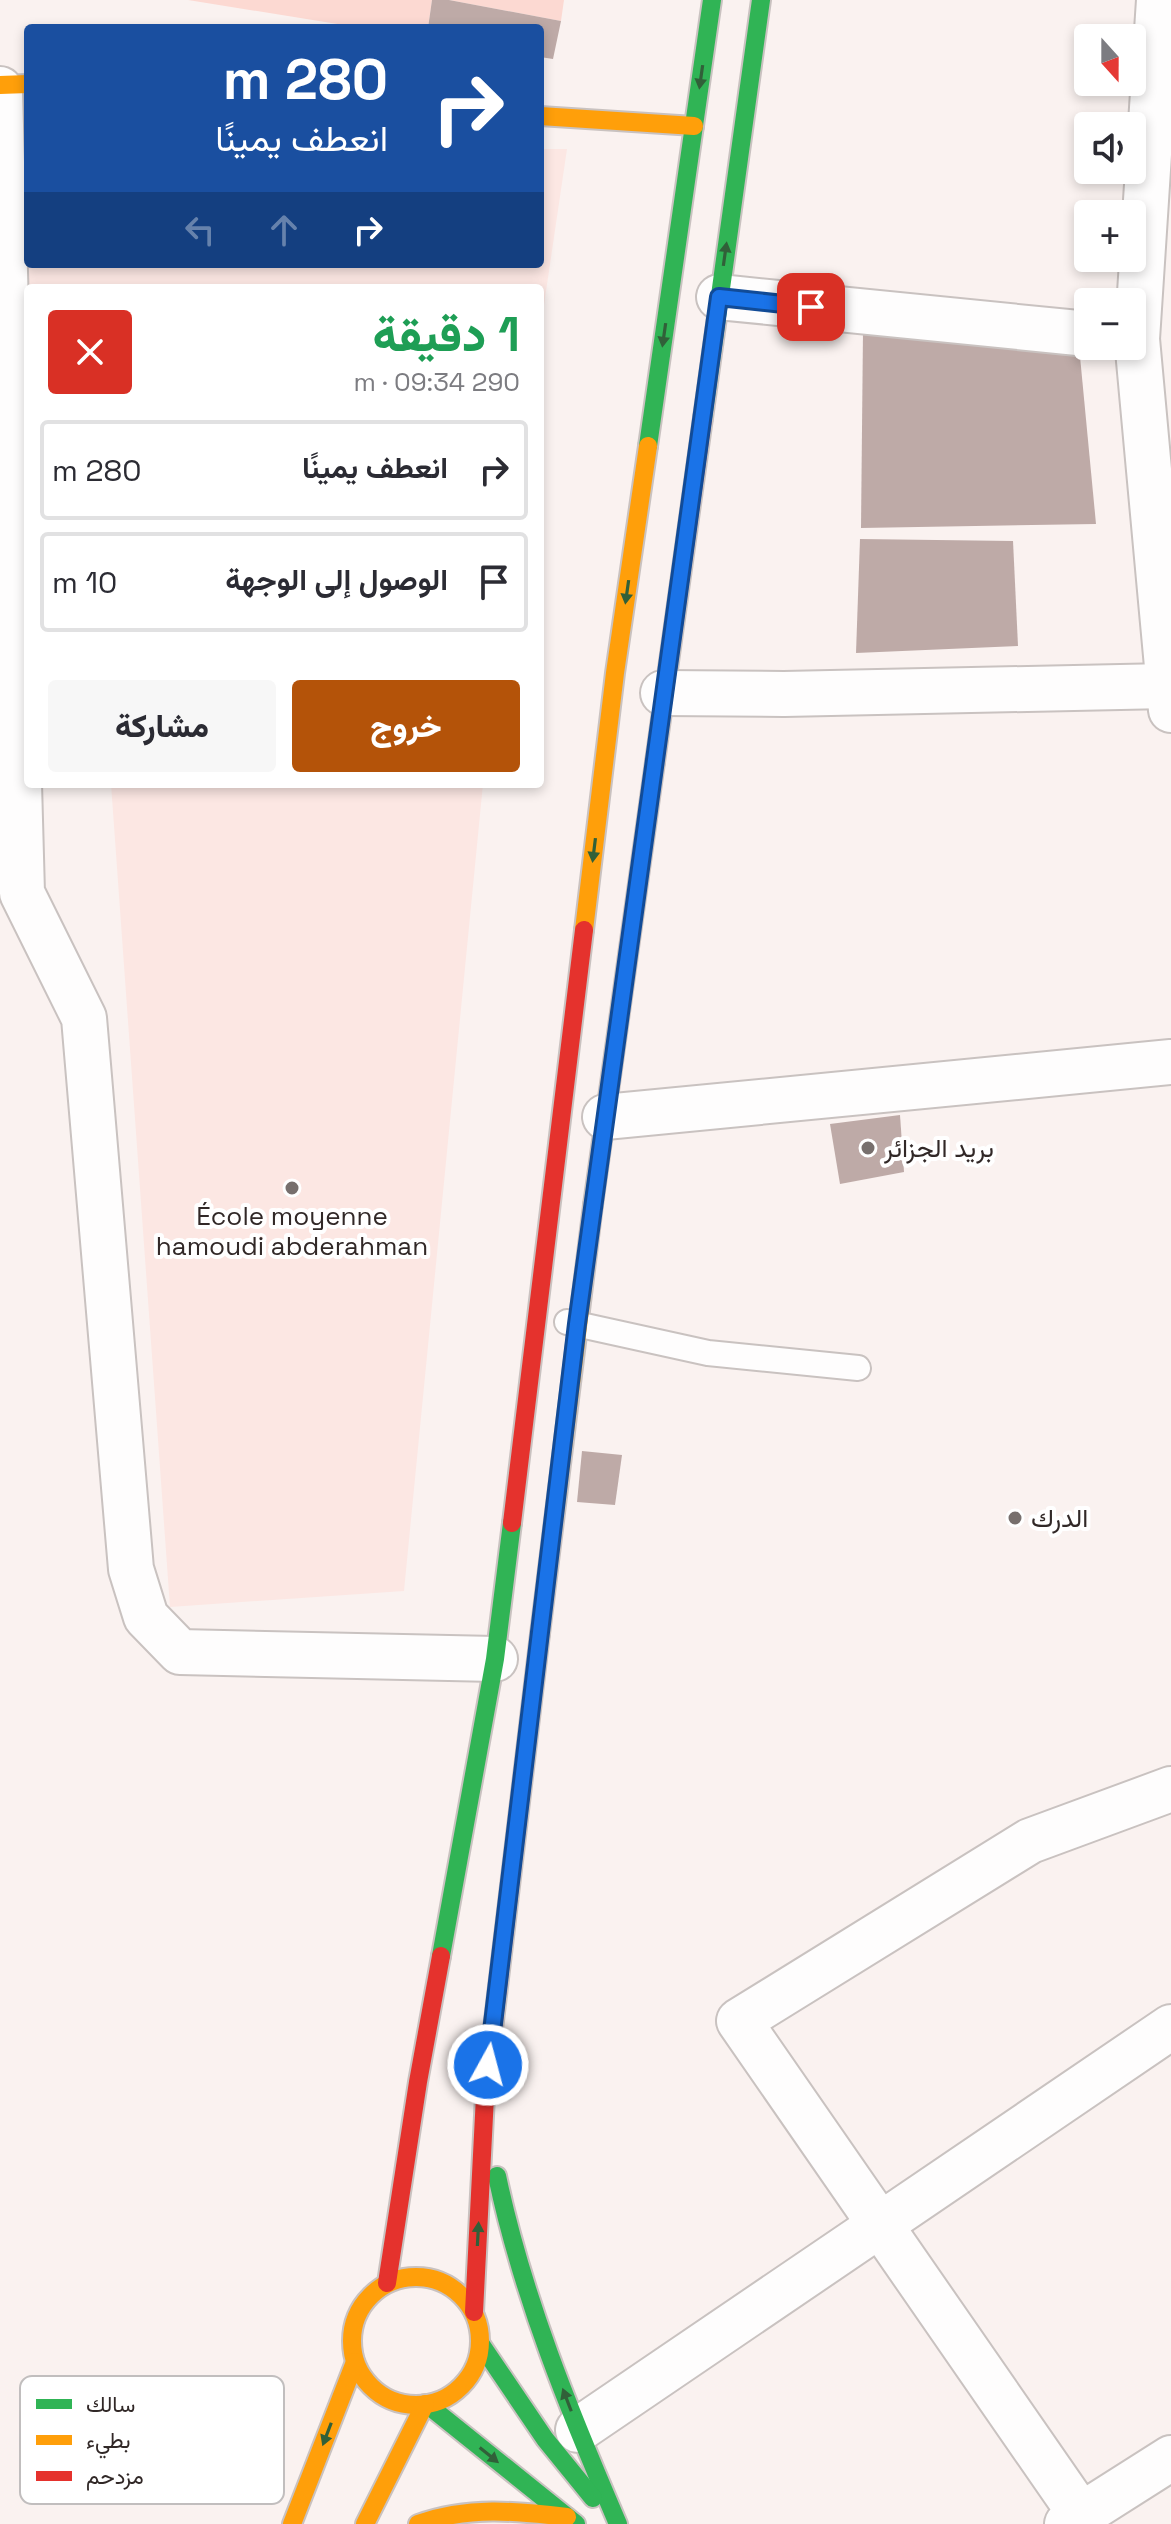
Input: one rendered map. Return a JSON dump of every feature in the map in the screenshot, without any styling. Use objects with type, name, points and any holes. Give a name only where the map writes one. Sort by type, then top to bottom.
[{"type":"main road","points":[[474,2312],[459,2293],[437,2280],[412,2276],[387,2283],[374,2291],[356,2317],[352,2346],[355,2362],[369,2385],[379,2393],[404,2403],[427,2405],[450,2394],[462,2384],[477,2358],[480,2343],[474,2312],[485,2096],[577,1324],[605,1117],[592,1042],[615,673],[712,0]]},
{"type":"main road","points":[[387,2283],[418,2082],[495,1659],[537,1317],[663,693],[761,0]]},
{"type":"main road","points":[[0,87],[24,84]]},
{"type":"main road","points":[[544,116],[694,126]]},
{"type":"main road","points":[[485,2096],[506,2227],[524,2289],[616,2524]]},
{"type":"main road","points":[[480,2343],[557,2456],[616,2524]]},
{"type":"main road","points":[[292,2524],[355,2362]]},
{"type":"main road","points":[[427,2405],[572,2521]]},
{"type":"main road","points":[[365,2524],[427,2405]]},
{"type":"main road","points":[[418,2524],[459,2512],[493,2509],[572,2521]]},
{"type":"street","points":[[1139,288],[1159,0]]},
{"type":"street","points":[[0,87],[22,893],[84,1018],[131,1569],[146,1617],[180,1652],[495,1659]]},
{"type":"street","points":[[719,297],[1074,333]]},
{"type":"street","points":[[663,693],[1169,698],[1137,360]]},
{"type":"street","points":[[605,1117],[1171,1062]]},
{"type":"street","points":[[1171,1789],[1030,1841],[739,2021],[879,2224],[1074,2519],[1171,2458]]},
{"type":"street","points":[[578,2430],[1171,2027]]},
{"type":"lane","points":[[537,1317],[708,1353],[858,1368]]},
{"type":"shaded area","points":[[188,0],[432,0],[429,24],[337,24]]},
{"type":"shaded area","points":[[449,0],[564,0],[561,21]]},
{"type":"shaded area","points":[[544,149],[567,149],[544,305],[544,284],[29,284],[29,268],[544,268]]},
{"type":"shaded area","name":"École moyenne hamoudi abderahman","points":[[111,788],[483,788],[404,1591],[170,1607]]},
{"type":"building","points":[[432,0],[449,0],[561,21],[553,59],[544,58],[544,24],[429,24]]},
{"type":"building","points":[[863,331],[1074,346],[1074,360],[1080,360],[1096,524],[861,528]]},
{"type":"building","points":[[860,539],[1013,541],[1018,646],[856,653]]},
{"type":"building","name":"بريد الجزائر","points":[[900,1115],[904,1172],[840,1184],[830,1124]]},
{"type":"building","points":[[582,1451],[622,1455],[615,1505],[577,1502]]},
{"type":"traffic: fast","points":[[648,446],[712,0]]},
{"type":"traffic: fast","points":[[703,418],[761,0]]},
{"type":"traffic: fast","points":[[593,1205],[655,762]]},
{"type":"traffic: fast","points":[[441,1956],[495,1659],[512,1523]]},
{"type":"traffic: fast","points":[[497,2176],[534,2310],[565,2396],[618,2524]]},
{"type":"traffic: fast","points":[[480,2343],[545,2439],[593,2498]]},
{"type":"traffic: fast","points":[[429,2406],[576,2524]]},
{"type":"traffic: slow","points":[[0,85],[24,84]]},
{"type":"traffic: slow","points":[[544,116],[694,126]]},
{"type":"traffic: slow","points":[[584,930],[615,673],[648,446]]},
{"type":"traffic: slow","points":[[540,1634],[593,1205]]},
{"type":"traffic: slow","points":[[416,2277],[440,2282],[461,2296],[475,2317],[480,2341],[475,2365],[461,2386],[440,2400],[416,2405],[392,2400],[371,2386],[357,2365],[352,2341],[357,2317],[371,2296],[392,2282],[416,2277]]},
{"type":"traffic: slow","points":[[292,2524],[355,2362]]},
{"type":"traffic: slow","points":[[365,2524],[425,2404]]},
{"type":"traffic: slow","points":[[418,2524],[474,2512],[567,2517]]},
{"type":"traffic: jam","points":[[655,762],[703,418]]},
{"type":"traffic: jam","points":[[512,1523],[584,930]]},
{"type":"traffic: jam","points":[[474,2312],[485,2096],[540,1634]]},
{"type":"traffic: jam","points":[[387,2283],[441,1956]]},
{"type":"place","name":"بريد الجزائر","points":[[868,1148]]},
{"type":"place","name":"École moyenne hamoudi abderahman","points":[[292,1188]]},
{"type":"place","name":"الدرك","points":[[1015,1518]]},
{"type":"route","points":[[488,2065],[577,1324],[719,297],[811,307]]}]
